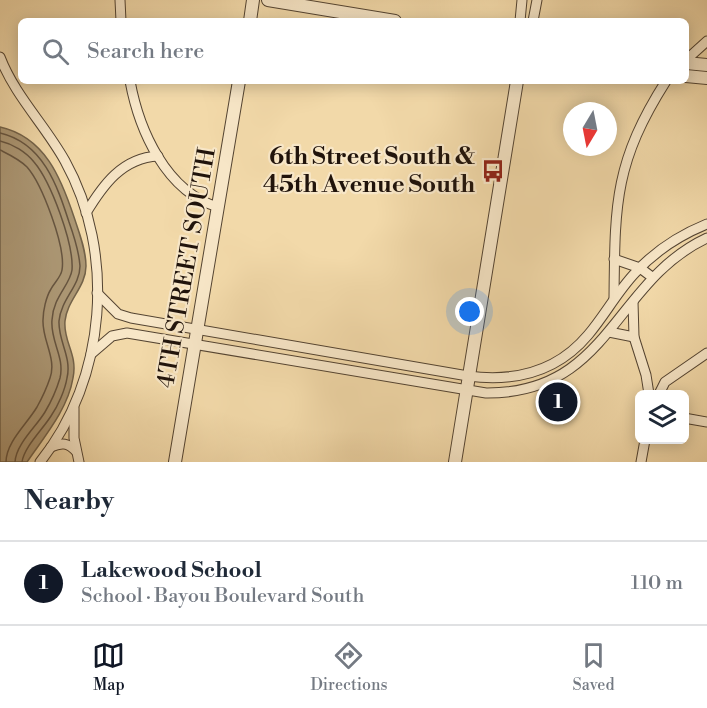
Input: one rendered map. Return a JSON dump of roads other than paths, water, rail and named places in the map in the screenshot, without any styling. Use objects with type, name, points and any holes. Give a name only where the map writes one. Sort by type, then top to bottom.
[{"type":"street","points":[[120,0],[122,18]]},
{"type":"street","points":[[250,18],[253,0]]},
{"type":"street","points":[[268,0],[378,18]]},
{"type":"street","points":[[520,18],[522,0]]},
{"type":"street","points":[[534,18],[537,0]]},
{"type":"street","points":[[689,58],[707,41]]},
{"type":"street","points":[[0,57],[17,92],[66,163],[92,233],[97,292],[96,326],[91,354],[74,402],[51,447],[40,462]]},
{"type":"street","points":[[689,62],[707,65]]},
{"type":"street","points":[[689,76],[707,78]]},
{"type":"street","points":[[131,84],[142,127],[158,156],[191,195],[201,202],[218,207]]},
{"type":"street","name":"4TH STREET SOUTH","points":[[175,462],[239,84]]},
{"type":"street","points":[[512,84],[514,99]]},
{"type":"street","points":[[455,462],[516,84]]},
{"type":"street","points":[[614,298],[615,214],[619,184],[627,154],[639,126],[664,84]]},
{"type":"street","points":[[86,213],[114,174],[128,163],[144,157],[158,156]]},
{"type":"street","points":[[97,292],[118,314],[468,376],[503,379],[542,370],[559,360],[582,341],[640,268],[677,238],[707,224]]},
{"type":"street","points":[[91,354],[112,336],[127,333],[465,390],[508,393],[532,388],[561,376],[583,361],[652,277],[667,263],[707,238]]},
{"type":"street","points":[[614,259],[640,268],[652,277]]},
{"type":"street","points":[[633,302],[634,337],[648,390]]},
{"type":"street","points":[[609,332],[634,337]]},
{"type":"street","points":[[661,390],[665,382],[707,353]]},
{"type":"street","points":[[398,378],[400,364]]},
{"type":"street","points":[[74,402],[76,451],[79,462]]},
{"type":"street","points":[[689,419],[707,422]]},
{"type":"street","points":[[51,447],[60,443],[70,445],[76,451]]},
{"type":"street","points":[[641,462],[644,444]]},
{"type":"water","points":[[0,127],[16,132],[29,140],[49,161],[69,202],[86,260],[83,280],[69,306],[65,321],[66,335],[74,362],[70,389],[54,422],[27,462],[0,462]]},
{"type":"place","name":"6th Street South & 45th Avenue South","points":[[493,171]]},
{"type":"place","name":"Lakewood School","points":[[558,402]]}]
